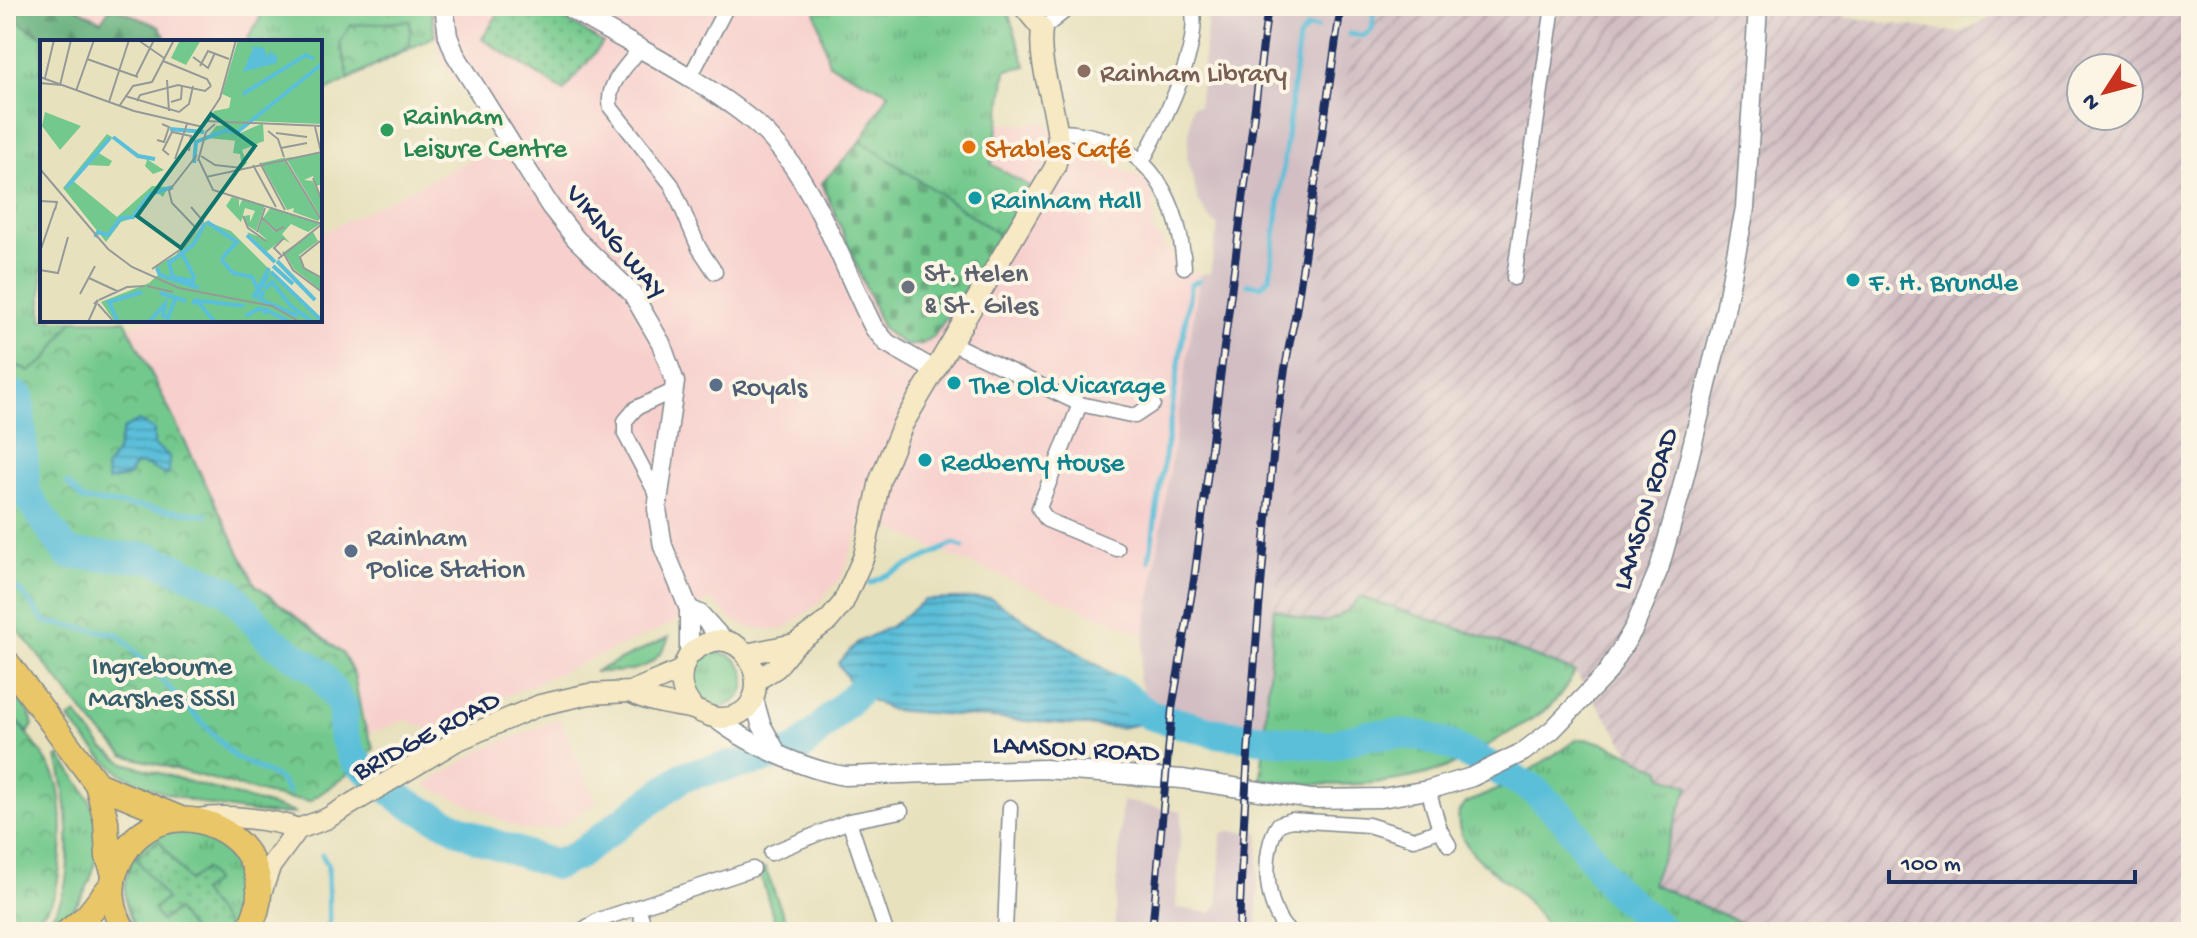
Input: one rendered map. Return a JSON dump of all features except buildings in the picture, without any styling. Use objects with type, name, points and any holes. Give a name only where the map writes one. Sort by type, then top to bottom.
[{"type":"main road","points":[[715,718],[738,713],[755,688],[795,644],[829,620],[843,603],[864,556],[880,480],[903,424],[1055,167],[1060,149],[1041,61],[1042,29],[1023,6]]},
{"type":"main road","points":[[725,642],[746,654],[754,666],[755,688]]},
{"type":"main road","name":"BRIDGE ROAD","points":[[298,829],[326,819],[456,741],[540,705],[589,694],[630,692],[686,662],[705,644],[725,642]]},
{"type":"main road","points":[[746,654],[795,644]]},
{"type":"main road","points":[[6,661],[97,784],[106,821],[114,907],[125,932]]},
{"type":"main road","points":[[686,662],[682,691],[694,709]]},
{"type":"main road","name":"BRIDGE ROAD","points":[[630,692],[645,700],[694,709],[715,718]]},
{"type":"main road","points":[[97,784],[189,819],[218,826],[236,839],[250,856],[258,877],[254,921]]},
{"type":"main road","points":[[67,932],[87,916],[113,879],[122,854],[136,838],[153,826],[217,815],[279,822],[298,829],[270,867],[254,921]]},
{"type":"street","name":"VIKING WAY","points":[[444,6],[448,36],[455,54],[536,184],[576,239],[613,273],[640,305],[671,368],[675,382],[658,497],[663,546],[689,609]]},
{"type":"street","points":[[566,6],[689,79],[755,123],[783,154],[808,190],[874,328],[887,343],[934,370]]},
{"type":"street","points":[[689,79],[727,6]]},
{"type":"street","points":[[1042,29],[1071,6]]},
{"type":"street","points":[[1143,160],[1168,111],[1187,53],[1196,23],[1192,6]]},
{"type":"street","points":[[1514,278],[1553,6]]},
{"type":"street","name":"LAMSON ROAD","points":[[715,718],[744,738],[816,770],[858,777],[1044,769],[1182,779],[1311,799],[1381,798],[1428,790],[1472,777],[1523,752],[1578,707],[1607,673],[1634,628],[1659,569],[1725,311],[1745,208],[1758,6]]},
{"type":"street","points":[[639,50],[611,87],[608,96],[611,108],[672,185],[699,248],[715,272]]},
{"type":"street","points":[[1058,132],[1078,131],[1143,160],[1166,189],[1176,214],[1184,267]]},
{"type":"street","points":[[949,342],[1080,404],[1135,416],[1153,404]]},
{"type":"street","points":[[658,497],[625,434],[625,421],[636,408],[673,391]]},
{"type":"street","points":[[1080,404],[1039,508],[1047,520],[1117,549]]},
{"type":"street","points":[[686,662],[689,609],[700,614],[725,642]]},
{"type":"street","points":[[755,688],[761,724],[776,751]]},
{"type":"street","points":[[1428,790],[1440,830],[1449,845]]},
{"type":"street","points":[[1005,932],[1010,807]]},
{"type":"street","points":[[771,853],[849,821],[901,811]]},
{"type":"street","points":[[1289,932],[1276,917],[1269,899],[1270,840],[1279,824],[1291,820],[1368,825],[1414,839],[1440,830]]},
{"type":"street","points":[[849,821],[886,932]]},
{"type":"street","points":[[579,932],[599,920],[753,869]]},
{"type":"street","points":[[638,907],[646,932]]},
{"type":"shaded area","points":[[6,6],[267,6],[247,40],[48,40],[6,14]]},
{"type":"shaded area","points":[[431,6],[814,6],[830,64],[889,93],[861,141],[822,184],[935,336],[1029,187],[990,164],[999,122],[1021,125],[1042,121],[1075,152],[1147,180],[1154,197],[1152,230],[1183,269],[1200,274],[1146,635],[939,551],[864,515],[842,576],[817,605],[782,630],[751,628],[732,620],[711,599],[667,626],[430,729],[405,720],[368,734],[354,674],[343,654],[255,584],[129,328],[140,322],[322,322],[322,233],[497,147],[441,59],[430,20]]},
{"type":"shaded area","points":[[1209,6],[1374,6],[1366,41],[1351,39],[1322,254],[1326,272],[1313,381],[1297,387],[1270,643],[1265,736],[1188,731],[1154,712],[1138,680],[1200,274],[1210,273],[1218,225],[1208,217],[1198,200],[1187,157],[1192,106],[1199,106]]},
{"type":"shaded area","points":[[1374,6],[1766,6],[1960,33],[2013,6],[2191,6],[2191,932],[1762,932],[1652,884],[1661,770],[1634,758],[1575,672],[1344,617],[1317,624],[1274,608],[1297,387],[1326,272],[1322,254],[1351,39],[1366,41]]},
{"type":"shaded area","points":[[560,719],[596,802],[558,828],[524,830],[425,785],[484,749]]},
{"type":"shaded area","points":[[1122,801],[1182,812],[1176,908],[1211,913],[1218,904],[1221,836],[1227,831],[1259,832],[1257,932],[1114,932]]},
{"type":"green space","points":[[6,6],[73,6],[101,21],[111,6],[160,27],[167,40],[48,40],[6,14]]},
{"type":"green space","points":[[267,6],[431,6],[435,36],[322,93],[322,40],[247,40]]},
{"type":"green space","points":[[503,6],[545,6],[603,43],[564,91],[482,39]]},
{"type":"green space","points":[[814,6],[1006,6],[1026,66],[1006,70],[996,143],[991,152],[996,155],[991,164],[1029,186],[1001,236],[861,141],[889,93],[829,64]]},
{"type":"green space","points":[[6,14],[48,40],[40,40],[40,322],[72,322],[46,360],[30,371],[6,361]]},
{"type":"green space","points":[[410,21],[410,46],[349,79],[340,42],[351,25]]},
{"type":"green space","points":[[861,141],[1001,236],[934,336],[922,344],[906,346],[883,329],[822,183]]},
{"type":"green space","name":"Ingrebourne Marshes SSSI","points":[[72,322],[126,322],[255,584],[343,654],[354,674],[362,718],[374,749],[348,767],[347,775],[310,801],[282,798],[124,755],[94,725],[6,615],[6,361],[30,371],[46,360]]},
{"type":"green space","points":[[1360,597],[1478,635],[1575,672],[1560,695],[1545,710],[1450,766],[1405,779],[1357,784],[1261,780],[1274,608],[1321,622],[1340,616]]},
{"type":"green space","points":[[669,637],[657,658],[649,664],[618,672],[594,672]]},
{"type":"green space","points":[[718,653],[737,661],[745,680],[737,699],[718,707],[699,699],[691,680],[699,661]]},
{"type":"green space","points":[[6,682],[30,714],[33,725],[28,733],[6,709]]},
{"type":"green space","points":[[6,709],[34,742],[52,770],[59,790],[62,824],[58,881],[49,906],[35,918],[6,925]]},
{"type":"green space","points":[[76,714],[103,748],[125,763],[296,813],[231,809],[181,798],[137,782],[121,773],[93,748],[69,719]]},
{"type":"green space","points":[[1578,739],[1621,750],[1661,770],[1662,776],[1689,786],[1652,884],[1762,932],[1552,932],[1524,898],[1470,850],[1459,825],[1459,811],[1466,803],[1506,786]]},
{"type":"green space","points":[[60,756],[83,788],[93,809],[97,850],[93,871],[86,890],[60,920],[41,929],[19,932],[47,920],[58,907],[64,888],[68,842],[57,758]]},
{"type":"green space","points":[[189,829],[221,842],[241,863],[245,874],[246,899],[238,922],[232,932],[139,932],[127,907],[125,893],[129,866],[136,854],[158,836]]},
{"type":"green space","points":[[159,840],[189,881],[205,869],[214,881],[201,892],[228,928],[223,932],[193,932],[176,910],[161,921],[153,909],[166,899],[136,858]]},
{"type":"green space","points":[[765,868],[790,932],[778,932],[759,870]]},
{"type":"water","points":[[139,421],[154,430],[154,445],[169,456],[169,472],[166,475],[139,464],[134,465],[129,476],[108,481],[106,468],[117,451],[123,429]]},
{"type":"water","points":[[990,598],[1139,691],[1151,722],[1119,728],[891,710],[857,693],[838,663],[858,642],[890,627],[925,600]]},
{"type":"waterway","points":[[1349,34],[1363,36],[1372,30],[1375,6]]},
{"type":"waterway","points":[[1842,6],[1977,14]]},
{"type":"waterway","points":[[2005,11],[2019,9]]},
{"type":"waterway","points":[[1248,284],[1261,286],[1270,277],[1299,38],[1308,27],[1317,28]]},
{"type":"waterway","points":[[1149,561],[1191,284],[1199,281]]},
{"type":"waterway","points":[[6,393],[19,397],[26,494],[68,554],[151,558],[229,591],[270,639],[320,673],[343,707],[343,735],[354,759],[405,802],[477,838],[556,865],[578,855],[684,776],[796,752],[864,686],[893,677]]},
{"type":"waterway","points":[[67,483],[83,500],[207,515]]},
{"type":"waterway","points":[[870,583],[954,544],[963,547]]},
{"type":"waterway","points":[[6,590],[20,590],[45,622],[118,634],[235,757],[278,778],[289,793]]},
{"type":"waterway","points":[[1117,690],[1149,715],[1216,733],[1328,746],[1366,735],[1397,734],[1423,736],[1452,746],[1532,788],[1564,818],[1613,888],[1664,932]]},
{"type":"waterway","points":[[322,855],[328,866],[329,932]]},
{"type":"railway","points":[[1152,932],[1172,709],[1194,580],[1268,6]]},
{"type":"railway","points":[[1239,932],[1251,715],[1274,448],[1341,6]]},
{"type":"place","name":"Rainham Library","points":[[1084,71]]},
{"type":"place","name":"Rainham Leisure Centre","points":[[387,130]]},
{"type":"place","name":"Stables Café","points":[[969,147]]},
{"type":"place","name":"Rainham Hall","points":[[975,198]]},
{"type":"place","name":"F. H. Brundle","points":[[1853,280]]},
{"type":"place","name":"St. Helen & St. Giles","points":[[908,287]]},
{"type":"place","name":"The Old Vicarage","points":[[954,383]]},
{"type":"place","name":"Royals","points":[[716,385]]},
{"type":"place","name":"Redberry House","points":[[925,460]]},
{"type":"place","name":"Rainham Police Station","points":[[351,551]]}]
